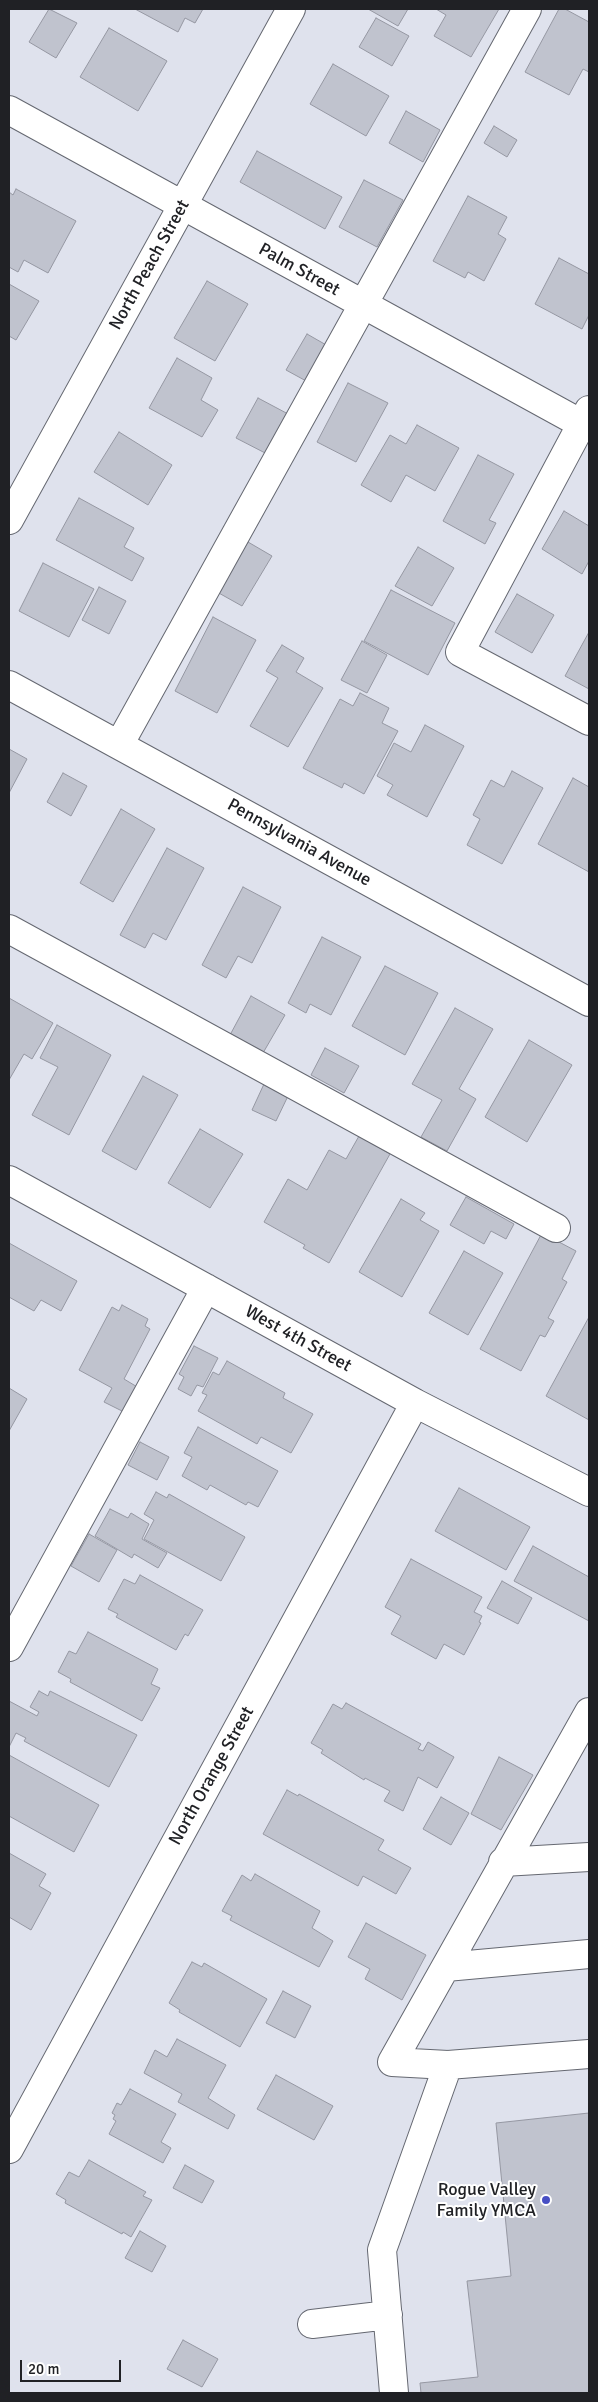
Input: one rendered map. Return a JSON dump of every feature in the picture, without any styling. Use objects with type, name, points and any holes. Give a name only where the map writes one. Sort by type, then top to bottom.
[{"type":"street","points":[[119,745],[527,9]]},
{"type":"street","name":"North Peach Street","points":[[9,520],[182,206],[280,12]]},
{"type":"street","name":"Palm Street","points":[[9,110],[363,305],[587,421]]},
{"type":"street","points":[[587,421],[460,652],[589,721]]},
{"type":"street","name":"Pennsylvania Avenue","points":[[9,685],[589,1002]]},
{"type":"street","points":[[9,929],[556,1228]]},
{"type":"street","name":"West 4th Street","points":[[9,1180],[415,1403],[589,1492]]},
{"type":"street","points":[[9,1647],[206,1288]]},
{"type":"street","name":"North Orange Street","points":[[9,2149],[415,1403]]},
{"type":"street","points":[[589,1712],[583,1739],[503,1862],[392,2062],[448,2066],[589,2054]]},
{"type":"street","points":[[503,1862],[589,1856]]},
{"type":"street","points":[[446,1967],[589,1954]]},
{"type":"street","points":[[394,2393],[382,2250],[448,2066]]},
{"type":"street","points":[[312,2324],[388,2315]]},
{"type":"building","points":[[49,9],[77,23],[56,58],[29,42]]},
{"type":"building","points":[[135,9],[203,9],[195,23],[185,18],[178,32]]},
{"type":"building","points":[[368,9],[408,9],[398,26]]},
{"type":"building","points":[[436,9],[499,9],[471,57],[434,36],[446,15]]},
{"type":"building","points":[[559,9],[565,9],[589,22],[589,72],[583,69],[569,95],[525,72]]},
{"type":"building","points":[[376,18],[409,36],[392,66],[359,47]]},
{"type":"building","points":[[109,28],[167,61],[138,111],[80,77]]},
{"type":"building","points":[[333,64],[389,96],[366,136],[310,104]]},
{"type":"building","points":[[406,111],[440,130],[423,162],[389,143]]},
{"type":"building","points":[[494,126],[517,140],[507,157],[484,143]]},
{"type":"building","points":[[257,151],[342,197],[325,229],[240,182]]},
{"type":"building","points":[[364,180],[403,200],[377,247],[339,227]]},
{"type":"building","points":[[16,189],[76,221],[48,273],[24,260],[18,272],[9,267],[9,192],[13,195]]},
{"type":"building","points":[[468,196],[507,217],[498,234],[506,239],[484,281],[468,272],[465,278],[433,261]]},
{"type":"building","points":[[559,258],[589,274],[589,315],[582,329],[535,304]]},
{"type":"building","points":[[207,281],[248,304],[215,361],[174,338]]},
{"type":"building","points":[[9,284],[39,301],[16,340],[9,336]]},
{"type":"building","points":[[307,334],[328,346],[308,382],[286,370]]},
{"type":"building","points":[[177,358],[212,378],[201,400],[218,410],[202,437],[149,408]]},
{"type":"building","points":[[348,383],[388,403],[356,462],[317,442]]},
{"type":"building","points":[[258,398],[290,415],[269,455],[236,438]]},
{"type":"building","points":[[417,425],[459,448],[435,491],[406,475],[391,502],[361,485],[390,435],[406,444]]},
{"type":"building","points":[[119,432],[172,465],[148,505],[94,472]]},
{"type":"building","points":[[478,455],[514,474],[489,520],[496,523],[485,544],[443,521]]},
{"type":"building","points":[[79,498],[134,528],[124,547],[144,558],[132,581],[56,540]]},
{"type":"building","points":[[564,511],[589,526],[589,561],[582,574],[542,549]]},
{"type":"building","points":[[248,542],[272,556],[242,606],[217,592]]},
{"type":"building","points":[[418,547],[454,568],[432,606],[395,586]]},
{"type":"building","points":[[43,563],[94,589],[69,637],[19,611]]},
{"type":"building","points":[[99,587],[126,601],[109,634],[82,620]]},
{"type":"building","points":[[391,590],[455,623],[428,675],[364,641]]},
{"type":"building","points":[[517,594],[554,615],[532,653],[495,632]]},
{"type":"building","points":[[213,617],[256,640],[217,713],[175,691]]},
{"type":"building","points":[[589,632],[589,689],[565,676]]},
{"type":"building","points":[[362,641],[387,655],[367,693],[341,680]]},
{"type":"building","points":[[282,645],[304,658],[296,672],[323,688],[288,747],[250,726],[278,678],[266,671]]},
{"type":"building","points":[[360,693],[389,708],[382,723],[398,731],[364,794],[344,783],[342,788],[303,768],[340,699],[353,706]]},
{"type":"building","points":[[425,725],[464,746],[427,817],[387,795],[393,785],[377,776],[394,743],[411,752]]},
{"type":"building","points":[[9,749],[27,759],[9,793]]},
{"type":"building","points":[[512,771],[543,788],[502,864],[467,845],[480,819],[473,815],[491,780],[504,787]]},
{"type":"building","points":[[63,773],[87,786],[71,816],[47,802]]},
{"type":"building","points":[[573,778],[589,787],[589,872],[538,844]]},
{"type":"building","points":[[121,809],[155,829],[113,902],[80,883]]},
{"type":"building","points":[[167,848],[204,868],[166,940],[153,933],[145,948],[120,935]]},
{"type":"building","points":[[243,887],[281,907],[252,963],[238,956],[226,978],[202,965]]},
{"type":"building","points":[[322,937],[361,957],[331,1015],[310,1004],[306,1013],[288,1003]]},
{"type":"building","points":[[385,966],[438,993],[405,1055],[352,1026]]},
{"type":"building","points":[[251,996],[285,1015],[263,1053],[230,1035]]},
{"type":"building","points":[[9,998],[53,1023],[32,1059],[24,1054],[9,1080]]},
{"type":"building","points":[[455,1008],[493,1029],[459,1089],[476,1099],[447,1151],[421,1137],[442,1100],[412,1084]]},
{"type":"building","points":[[57,1025],[111,1055],[69,1135],[32,1115],[58,1067],[40,1058]]},
{"type":"building","points":[[529,1040],[572,1065],[527,1142],[485,1117]]},
{"type":"building","points":[[325,1048],[359,1066],[344,1093],[311,1075]]},
{"type":"building","points":[[143,1076],[178,1095],[136,1170],[102,1151]]},
{"type":"building","points":[[264,1084],[288,1096],[276,1121],[252,1110]]},
{"type":"building","points":[[200,1129],[243,1154],[210,1208],[168,1183]]},
{"type":"building","points":[[359,1136],[390,1154],[329,1263],[303,1248],[305,1245],[264,1222],[288,1179],[307,1190],[329,1150],[346,1159]]},
{"type":"building","points":[[466,1197],[514,1224],[506,1239],[491,1231],[484,1244],[450,1225]]},
{"type":"building","points":[[401,1199],[425,1213],[420,1220],[439,1231],[402,1297],[359,1272]]},
{"type":"building","points":[[542,1233],[576,1251],[562,1279],[567,1282],[548,1318],[554,1321],[545,1337],[540,1335],[521,1371],[480,1349]]},
{"type":"building","points":[[9,1243],[77,1281],[61,1311],[41,1300],[34,1311],[9,1297]]},
{"type":"building","points":[[464,1251],[503,1273],[468,1335],[429,1313]]},
{"type":"building","points":[[122,1305],[148,1319],[145,1326],[150,1329],[124,1379],[139,1388],[126,1413],[104,1402],[112,1388],[79,1370],[112,1307],[119,1311]]},
{"type":"building","points":[[589,1317],[589,1420],[546,1396]]},
{"type":"building","points":[[194,1346],[218,1358],[203,1387],[197,1385],[191,1396],[178,1389],[184,1377],[179,1374]]},
{"type":"building","points":[[227,1361],[285,1393],[283,1398],[313,1414],[291,1453],[261,1437],[257,1444],[198,1411],[207,1395],[202,1393],[213,1372],[219,1375]]},
{"type":"building","points":[[9,1388],[27,1399],[9,1431]]},
{"type":"building","points":[[198,1427],[278,1471],[258,1507],[248,1502],[246,1505],[210,1485],[207,1490],[182,1476],[192,1457],[184,1453]]},
{"type":"building","points":[[140,1442],[169,1457],[157,1480],[128,1465]]},
{"type":"building","points":[[459,1488],[530,1527],[506,1570],[435,1531]]},
{"type":"building","points":[[156,1492],[167,1498],[169,1494],[245,1537],[221,1581],[144,1539],[154,1520],[144,1514]]},
{"type":"building","points":[[110,1509],[128,1518],[131,1513],[149,1524],[142,1539],[167,1553],[158,1568],[134,1554],[132,1558],[95,1536]]},
{"type":"building","points":[[89,1534],[117,1550],[99,1582],[71,1566]]},
{"type":"building","points":[[533,1546],[589,1577],[589,1621],[514,1581]]},
{"type":"building","points":[[411,1559],[482,1597],[474,1612],[482,1616],[479,1622],[481,1623],[464,1655],[444,1644],[436,1659],[391,1634],[401,1616],[385,1607]]},
{"type":"building","points":[[140,1575],[203,1610],[188,1636],[185,1634],[176,1650],[116,1617],[118,1614],[108,1609],[124,1579],[135,1584]]},
{"type":"building","points":[[502,1581],[532,1598],[518,1624],[487,1608]]},
{"type":"building","points":[[88,1632],[158,1669],[151,1684],[160,1688],[142,1721],[70,1682],[71,1679],[58,1672],[69,1651],[76,1654]]},
{"type":"building","points":[[39,1691],[48,1696],[50,1691],[137,1735],[109,1787],[24,1741],[26,1738],[16,1733],[9,1747],[9,1701],[37,1716],[39,1712],[30,1707]]},
{"type":"building","points":[[346,1703],[421,1744],[418,1749],[423,1751],[428,1742],[454,1757],[437,1788],[418,1777],[403,1811],[384,1801],[390,1791],[365,1778],[364,1780],[321,1753],[323,1750],[311,1743],[333,1704],[342,1709]]},
{"type":"building","points":[[9,1755],[99,1805],[74,1852],[9,1816]]},
{"type":"building","points":[[499,1757],[533,1775],[501,1830],[471,1814]]},
{"type":"building","points":[[287,1790],[298,1796],[299,1794],[384,1840],[378,1850],[411,1868],[396,1894],[363,1876],[358,1886],[263,1834]]},
{"type":"building","points":[[441,1797],[469,1813],[451,1845],[423,1829]]},
{"type":"building","points":[[9,1853],[46,1874],[39,1886],[51,1893],[31,1930],[9,1917]]},
{"type":"building","points":[[255,1874],[320,1911],[312,1928],[333,1941],[319,1967],[230,1920],[232,1916],[222,1911],[242,1875],[251,1881]]},
{"type":"building","points":[[366,1923],[426,1955],[402,2000],[365,1979],[370,1969],[348,1957]]},
{"type":"building","points":[[192,1962],[202,1967],[204,1963],[267,1999],[240,2047],[179,2012],[180,2010],[169,2003]]},
{"type":"building","points":[[283,1991],[311,2006],[295,2038],[266,2023]]},
{"type":"building","points":[[177,2039],[226,2065],[208,2098],[235,2115],[228,2129],[178,2102],[182,2094],[144,2073],[155,2050],[167,2057]]},
{"type":"building","points":[[276,2075],[333,2106],[314,2140],[257,2109]]},
{"type":"building","points":[[130,2089],[176,2114],[161,2142],[171,2148],[163,2163],[109,2134],[116,2121],[113,2119],[115,2115],[112,2113],[117,2103],[121,2105]]},
{"type":"building","name":"Rogue Valley Family YMCA","points":[[589,2113],[589,2393],[421,2393],[420,2383],[478,2377],[467,2281],[511,2276],[496,2123]]},
{"type":"building","points":[[89,2160],[146,2192],[143,2196],[152,2200],[131,2237],[65,2203],[66,2200],[56,2194],[69,2172],[79,2177]]},
{"type":"building","points":[[185,2165],[214,2181],[202,2203],[173,2188]]},
{"type":"building","points":[[140,2231],[166,2246],[152,2272],[125,2258]]},
{"type":"building","points":[[183,2340],[218,2359],[202,2387],[167,2369]]},
{"type":"place","name":"Rogue Valley Family YMCA","points":[[546,2200]]}]
